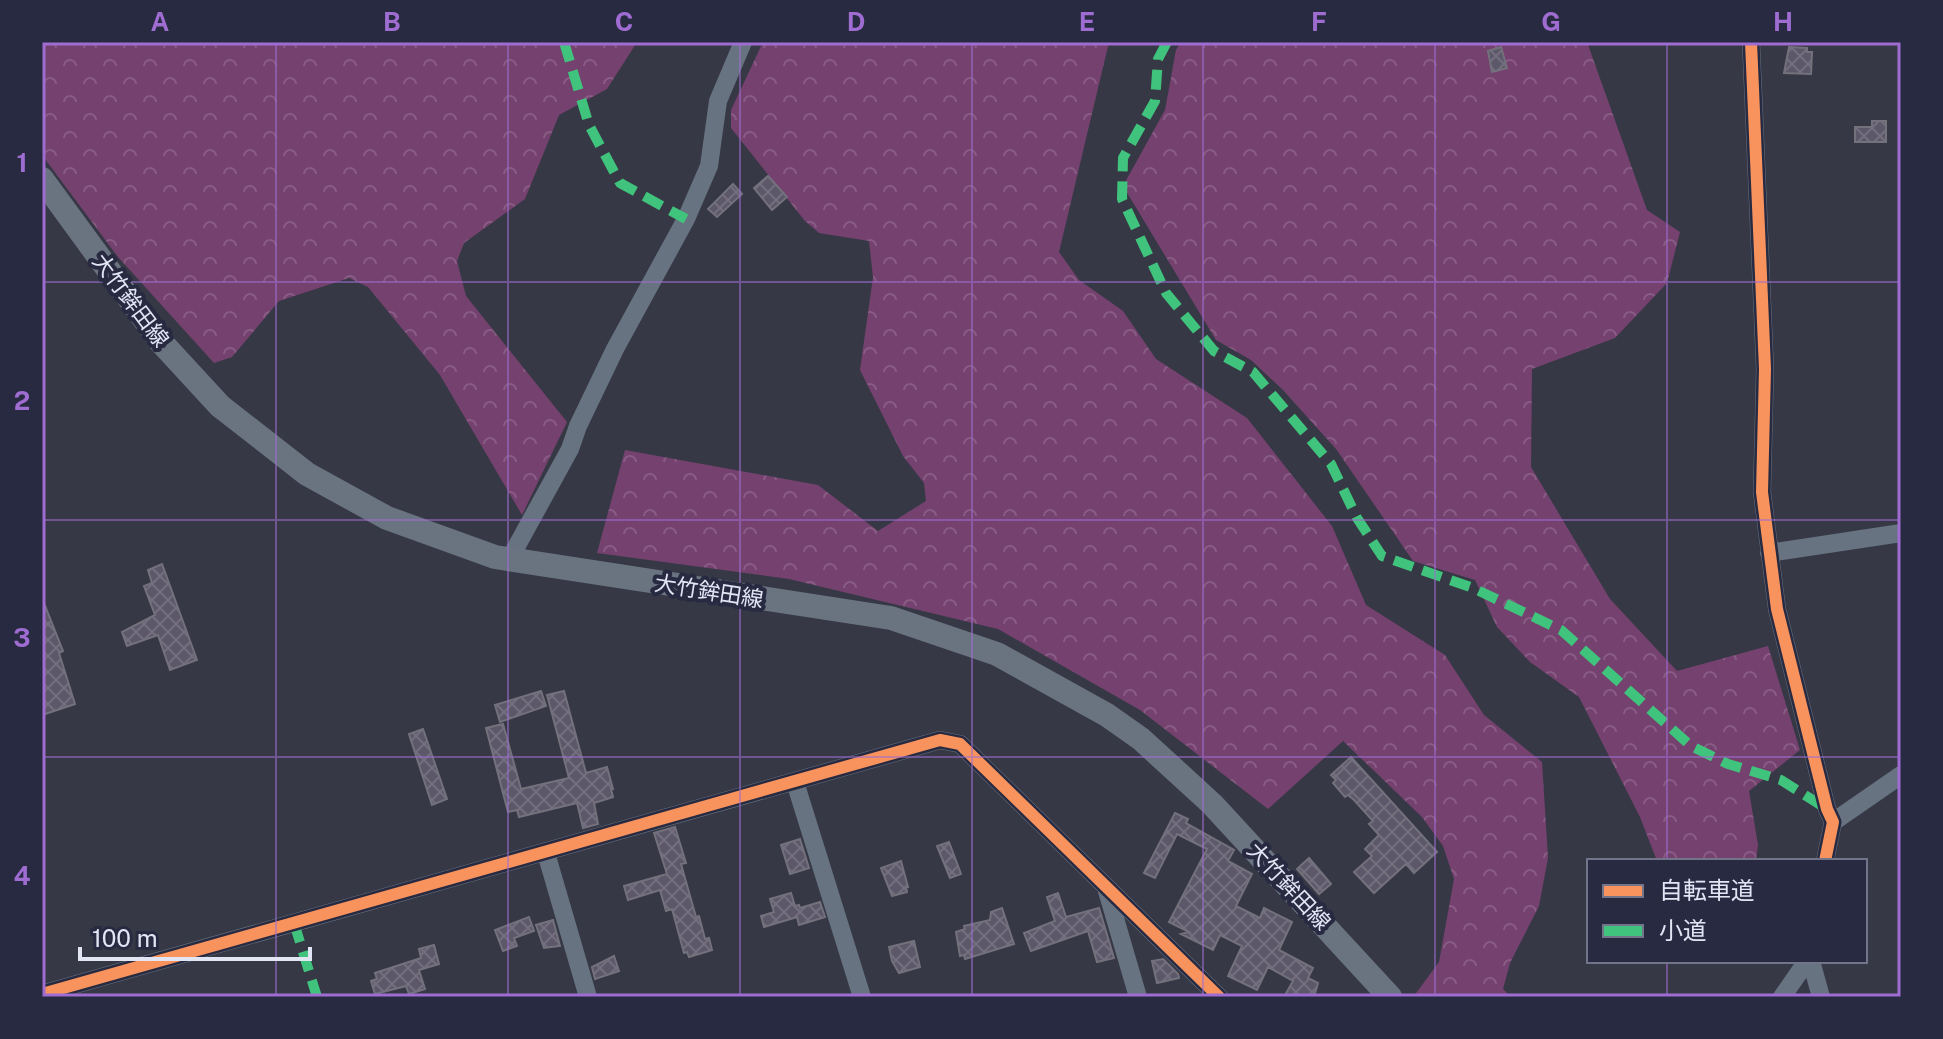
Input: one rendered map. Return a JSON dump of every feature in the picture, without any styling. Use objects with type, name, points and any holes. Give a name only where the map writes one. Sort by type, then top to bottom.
[{"type":"main road","name":"大竹鉾田線","points":[[42,179],[161,342],[220,406],[307,474],[387,518],[509,560],[891,618],[997,654],[1084,701],[1141,739],[1212,804],[1390,997]]},
{"type":"street","points":[[509,560],[570,449],[615,349],[686,219],[709,166],[718,101],[743,42]]},
{"type":"street","points":[[1751,42],[1765,369],[1762,492],[1777,609],[1827,809],[1833,822],[1825,859]]},
{"type":"street","points":[[1769,553],[1901,533]]},
{"type":"street","points":[[44,989],[546,853],[940,740],[960,744],[1219,997]]},
{"type":"street","points":[[1833,822],[1901,775]]},
{"type":"street","points":[[795,782],[862,997]]},
{"type":"street","points":[[546,853],[588,997]]},
{"type":"street","points":[[1106,888],[1138,997]]},
{"type":"street","points":[[1782,997],[1808,963]]},
{"type":"street","points":[[1810,963],[1821,997]]},
{"type":"green space","points":[[42,42],[637,42],[607,89],[559,115],[525,199],[464,243],[457,261],[466,296],[567,422],[522,515],[440,375],[368,287],[349,278],[279,301],[232,357],[214,363],[118,257],[42,155]]},
{"type":"green space","points":[[763,42],[1109,42],[1059,252],[1079,280],[1123,311],[1156,359],[1247,418],[1332,526],[1366,605],[1445,655],[1484,715],[1542,762],[1548,858],[1539,906],[1510,963],[1503,989],[1511,997],[1414,996],[1439,962],[1454,879],[1443,846],[1422,817],[1343,741],[1268,809],[1140,710],[998,629],[789,579],[597,553],[625,450],[818,485],[878,531],[926,501],[924,483],[903,456],[860,370],[873,277],[869,241],[819,233],[805,221],[731,128],[731,110]]},
{"type":"green space","points":[[1181,42],[1587,42],[1647,210],[1680,232],[1667,283],[1615,338],[1532,369],[1531,467],[1610,599],[1677,671],[1768,646],[1800,750],[1749,791],[1758,845],[1756,859],[1656,859],[1640,817],[1579,697],[1530,662],[1497,627],[1475,580],[1413,561],[1336,449],[1283,390],[1251,360],[1216,340],[1123,186],[1165,110],[1176,50]]},
{"type":"building","points":[[1501,47],[1507,68],[1492,72],[1488,51]]},
{"type":"building","points":[[1789,47],[1807,48],[1807,52],[1812,52],[1811,74],[1784,73]]},
{"type":"building","points":[[1872,121],[1886,121],[1886,142],[1855,142],[1855,127],[1872,127]]},
{"type":"building","points":[[768,176],[787,197],[772,210],[754,188]]},
{"type":"building","points":[[733,184],[742,194],[717,217],[708,209]]},
{"type":"building","points":[[162,564],[197,660],[170,670],[158,635],[127,646],[122,632],[155,615],[144,586],[152,583],[148,570]]},
{"type":"building","points":[[42,598],[63,651],[59,653],[75,704],[42,715]]},
{"type":"building","points":[[541,691],[546,706],[500,722],[495,705]]},
{"type":"building","points":[[564,691],[586,773],[607,767],[613,789],[613,797],[594,803],[598,824],[583,828],[577,803],[519,817],[517,810],[508,812],[486,728],[503,724],[521,789],[569,778],[547,695]]},
{"type":"building","points":[[423,729],[447,799],[432,805],[409,734]]},
{"type":"building","points":[[1351,757],[1437,852],[1414,873],[1406,864],[1374,893],[1354,872],[1372,856],[1365,849],[1379,835],[1369,824],[1373,821],[1354,800],[1348,795],[1345,797],[1333,783],[1336,780],[1331,775]]},
{"type":"building","points":[[1175,813],[1188,819],[1186,823],[1234,850],[1228,861],[1252,874],[1236,906],[1260,918],[1264,908],[1292,922],[1279,950],[1313,968],[1308,978],[1318,983],[1314,997],[1284,997],[1293,981],[1268,967],[1257,990],[1228,976],[1242,946],[1220,935],[1213,950],[1181,934],[1189,932],[1169,922],[1207,849],[1177,834],[1155,878],[1144,873]]},
{"type":"building","points":[[675,827],[686,863],[681,864],[696,917],[699,916],[705,939],[709,938],[712,950],[689,957],[687,952],[684,953],[672,909],[666,911],[660,890],[628,900],[624,886],[667,874],[654,833]]},
{"type":"building","points":[[800,839],[809,868],[790,874],[781,845]]},
{"type":"building","points":[[949,842],[961,874],[950,878],[937,846]]},
{"type":"building","points":[[1309,858],[1331,884],[1319,894],[1297,869]]},
{"type":"building","points":[[901,861],[907,892],[892,896],[881,868]]},
{"type":"building","points":[[791,893],[795,906],[799,905],[800,908],[820,902],[825,917],[799,925],[797,917],[764,927],[761,916],[774,912],[770,899]]},
{"type":"building","points":[[1058,893],[1066,917],[1099,908],[1114,958],[1097,962],[1088,931],[1031,951],[1024,933],[1055,921],[1047,897]]},
{"type":"building","points":[[1002,908],[1014,944],[965,959],[964,955],[960,956],[956,932],[965,929],[964,926],[990,920],[991,912]]},
{"type":"building","points":[[529,917],[534,931],[514,938],[517,946],[503,951],[495,930]]},
{"type":"building","points":[[553,920],[560,946],[544,948],[536,925]]},
{"type":"building","points":[[914,941],[920,967],[899,973],[889,947]]},
{"type":"building","points":[[434,945],[439,964],[419,970],[425,989],[409,994],[406,986],[375,994],[371,981],[377,979],[375,973],[421,958],[419,949]]},
{"type":"building","points":[[614,956],[619,971],[595,979],[592,967]]},
{"type":"building","points":[[1163,959],[1179,978],[1157,983],[1152,961]]},
{"type":"marked path","points":[[564,42],[589,125],[620,183],[686,219]]},
{"type":"marked path","points":[[1167,42],[1158,59],[1155,101],[1123,158],[1122,199],[1166,293],[1214,351],[1253,372],[1331,464],[1357,518],[1382,556],[1473,588],[1561,630],[1691,746],[1728,764],[1781,780],[1827,809]]},
{"type":"marked path","points":[[294,923],[317,997]]},
{"type":"cycle path","points":[[1751,42],[1765,369],[1762,492],[1777,609],[1827,809],[1833,822],[1825,859]]},
{"type":"cycle path","points":[[42,994],[940,740],[960,744],[1219,997]]}]
